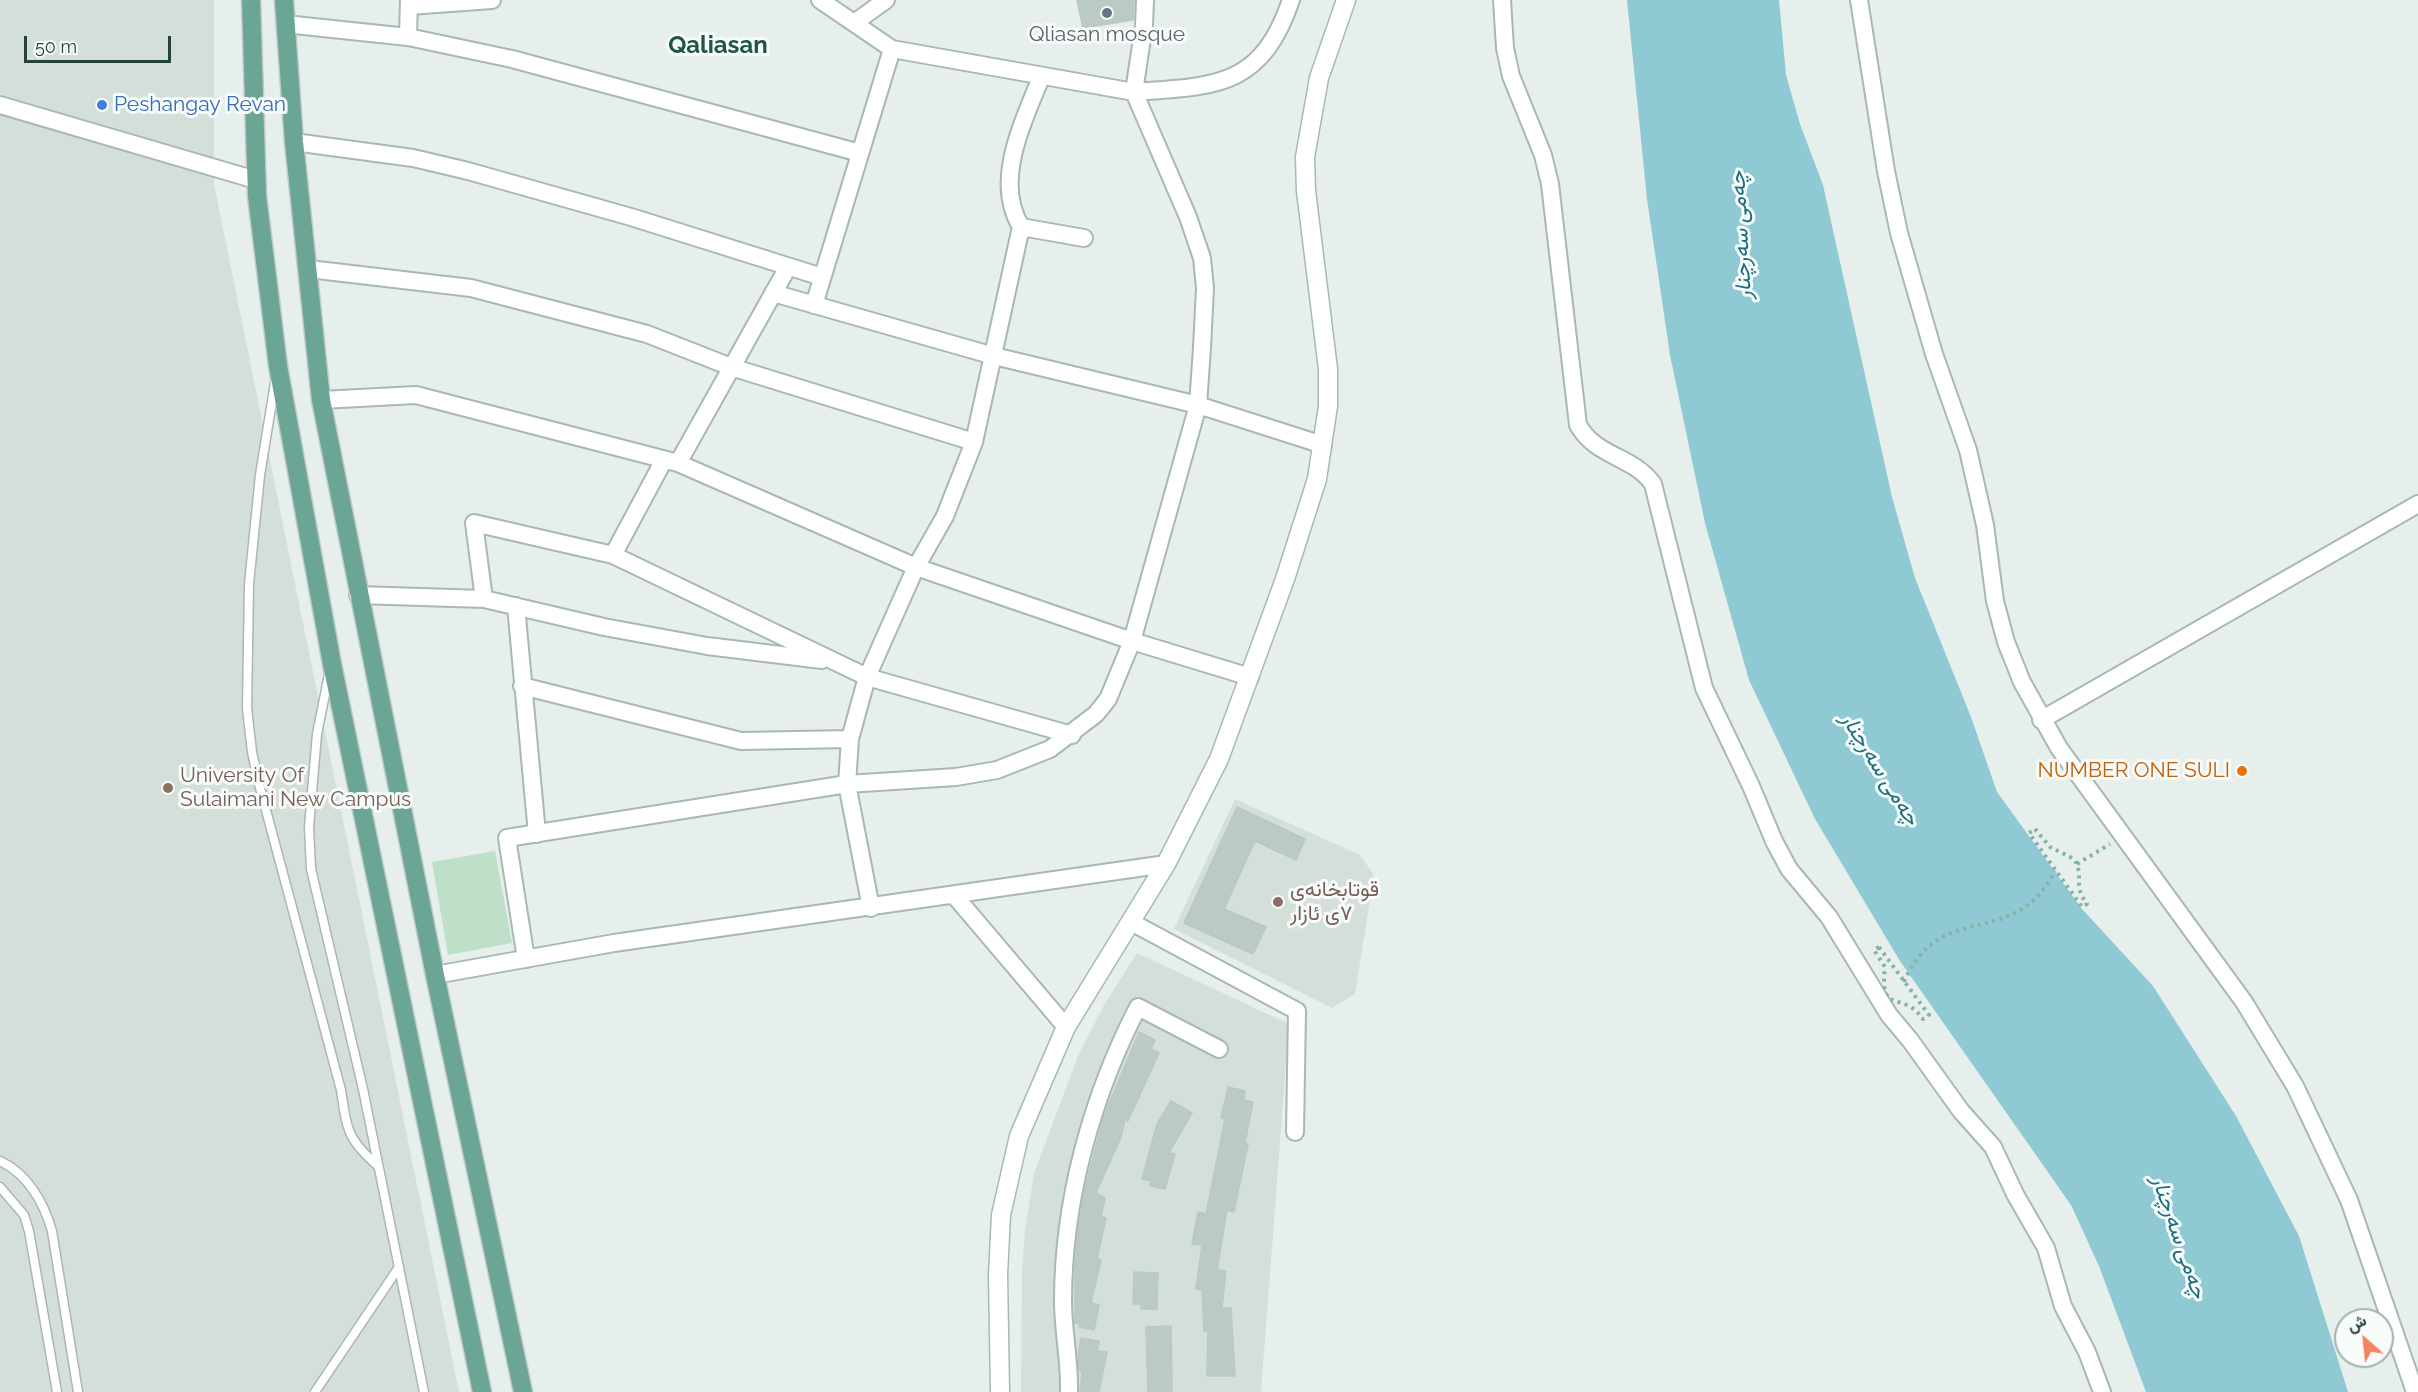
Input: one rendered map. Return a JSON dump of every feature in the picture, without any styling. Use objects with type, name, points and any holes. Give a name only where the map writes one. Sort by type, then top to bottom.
[{"type":"main road","points":[[251,0],[256,180],[265,276],[278,366],[332,664],[482,1392]]},
{"type":"main road","points":[[284,0],[294,142],[321,400],[435,975],[523,1392]]},
{"type":"street","points":[[408,37],[409,3],[492,0]]},
{"type":"street","points":[[820,0],[892,49],[1134,92],[1196,88],[1243,73],[1259,61],[1273,40],[1291,0]]},
{"type":"street","points":[[854,23],[886,0]]},
{"type":"street","points":[[526,959],[507,838],[847,784],[956,777],[997,770],[1026,760],[1072,735],[1087,723],[1108,699],[1132,641],[1198,405],[1205,288],[1202,258],[1188,217],[1134,92],[1144,25],[1144,0]]},
{"type":"street","points":[[1000,1392],[998,1274],[1004,1195],[1019,1137],[1066,1027],[1166,864],[1219,759],[1304,520],[1323,445],[1328,406],[1328,358],[1306,191],[1305,157],[1317,87],[1346,0]]},
{"type":"street","points":[[1502,0],[1505,48],[1510,76],[1543,155],[1550,183],[1572,398],[1578,425],[1595,447],[1638,468],[1653,484],[1704,688],[1756,796],[1774,841],[1789,870],[1829,917],[1889,1016],[1910,1040],[1961,1111],[1993,1147],[2015,1194],[2046,1248],[2063,1306],[2086,1352],[2102,1392]]},
{"type":"street","points":[[1859,0],[1886,171],[1899,233],[1931,344],[1968,450],[1985,525],[1995,601],[2006,642],[2041,720],[2244,1002],[2295,1086],[2349,1200],[2415,1392]]},
{"type":"street","points":[[285,24],[408,37],[512,59],[860,153]]},
{"type":"street","points":[[814,305],[892,49]]},
{"type":"street","points":[[871,908],[847,784],[850,740],[867,677],[916,567],[945,516],[974,442],[1021,228],[1009,204],[1013,159],[1016,144],[1041,76]]},
{"type":"street","points":[[0,105],[256,180]]},
{"type":"street","points":[[294,142],[412,158],[468,171],[631,217],[822,278]]},
{"type":"street","points":[[1021,228],[1084,238]]},
{"type":"street","points":[[613,555],[732,367],[788,267]]},
{"type":"street","points":[[309,269],[471,288],[647,334],[732,367],[974,442]]},
{"type":"street","points":[[773,293],[994,356],[1198,405],[1323,445]]},
{"type":"street","points":[[321,400],[416,395],[671,462],[916,567],[1132,641],[1250,676]]},
{"type":"street","points":[[2041,720],[2418,504]]},
{"type":"street","points":[[484,599],[474,523],[613,555],[867,677],[1072,735]]},
{"type":"street","points":[[358,595],[484,599],[604,627],[707,646],[835,661]]},
{"type":"street","points":[[516,606],[537,834]]},
{"type":"street","points":[[522,686],[741,741],[850,740]]},
{"type":"street","points":[[435,975],[614,943],[1166,864]]},
{"type":"street","points":[[954,895],[1066,1027]]},
{"type":"street","points":[[1131,922],[1297,1011],[1295,1132]]},
{"type":"street","points":[[1069,1392],[1070,1370],[1063,1319],[1065,1252],[1087,1133],[1109,1065],[1138,1007],[1219,1049]]},
{"type":"lane","points":[[278,366],[260,475],[249,584],[245,667],[252,752],[341,1090],[347,1127],[359,1150],[378,1166]]},
{"type":"lane","points":[[332,664],[317,734],[309,827],[311,869],[378,1166],[424,1392]]},
{"type":"lane","points":[[0,1161],[30,1186],[47,1213],[52,1231],[78,1392]]},
{"type":"lane","points":[[0,1187],[24,1215],[29,1231],[57,1392]]},
{"type":"lane","points":[[315,1392],[399,1267]]},
{"type":"path","points":[[2035,829],[2046,844],[2070,855],[2077,864],[2078,888],[2087,904],[2082,907],[2029,833],[2035,829]]},
{"type":"path","points":[[2077,864],[2124,835]]},
{"type":"path","points":[[1904,981],[1918,955],[1933,942],[1955,929],[1998,922],[2020,912],[2038,896],[2055,871]]},
{"type":"path","points":[[1879,947],[1904,981],[1929,1015],[1923,1019],[1914,1006],[1888,997],[1883,987],[1885,967],[1874,950],[1879,947]]},
{"type":"shaded area","name":"University Of Sulaimani New Campus","points":[[0,0],[214,0],[214,184],[459,1392],[0,1392]]},
{"type":"shaded area","name":"قوتابخانەی ٧ی ئازار","points":[[1235,799],[1360,855],[1374,875],[1355,994],[1332,1008],[1174,929]]},
{"type":"shaded area","points":[[1137,953],[1289,1024],[1261,1392],[1021,1392],[1022,1270],[1025,1230],[1034,1173],[1078,1056],[1104,1005]]},
{"type":"green space","points":[[495,851],[512,943],[448,955],[432,862]]},
{"type":"water","name":"چەمی سەرچنار","points":[[1627,0],[1779,0],[1786,75],[1800,124],[1823,185],[1892,497],[1915,578],[1971,717],[1997,792],[2082,909],[2153,986],[2236,1116],[2299,1236],[2334,1347],[2334,1368],[2340,1368],[2348,1392],[2146,1392],[2099,1266],[2071,1205],[1900,961],[1815,819],[1749,680],[1705,523],[1670,355],[1647,199]]},
{"type":"building","name":"Qliasan mosque","points":[[1077,0],[1134,0],[1133,20],[1083,28]]},
{"type":"building","points":[[1237,807],[1305,839],[1296,860],[1255,841],[1224,909],[1266,927],[1253,954],[1184,923]]},
{"type":"building","points":[[1139,1032],[1155,1040],[1151,1049],[1159,1053],[1128,1121],[1125,1119],[1121,1137],[1096,1193],[1105,1198],[1101,1217],[1106,1218],[1097,1259],[1101,1260],[1091,1303],[1099,1305],[1094,1330],[1079,1327],[1080,1324],[1075,1323],[1075,1264],[1079,1226],[1085,1189],[1104,1116]]},
{"type":"building","points":[[1228,1087],[1245,1091],[1244,1100],[1253,1102],[1245,1143],[1248,1144],[1234,1212],[1227,1210],[1217,1270],[1226,1271],[1222,1308],[1231,1308],[1235,1376],[1207,1376],[1208,1331],[1204,1331],[1202,1290],[1196,1289],[1202,1245],[1192,1244],[1198,1212],[1206,1214],[1225,1119],[1221,1118]]},
{"type":"building","points":[[1171,1101],[1192,1113],[1169,1153],[1175,1154],[1165,1189],[1150,1186],[1151,1181],[1142,1179],[1157,1124]]},
{"type":"building","points":[[1134,1272],[1158,1273],[1157,1309],[1141,1309],[1141,1304],[1133,1304]]},
{"type":"building","points":[[1171,1326],[1172,1392],[1148,1392],[1146,1327]]},
{"type":"building","points":[[1081,1338],[1099,1341],[1097,1351],[1107,1352],[1099,1392],[1080,1392],[1082,1371],[1079,1370],[1078,1356]]},
{"type":"place","name":"Qliasan mosque","points":[[1107,13]]},
{"type":"place","name":"Peshangay Revan","points":[[102,105]]},
{"type":"place","name":"NUMBER ONE SULI","points":[[2242,771]]},
{"type":"place","name":"University Of Sulaimani New Campus","points":[[168,788]]},
{"type":"place","name":"قوتابخانەی ٧ی ئازار","points":[[1278,902]]},
{"type":"district","name":"Qaliasan","points":[[718,46]]}]
